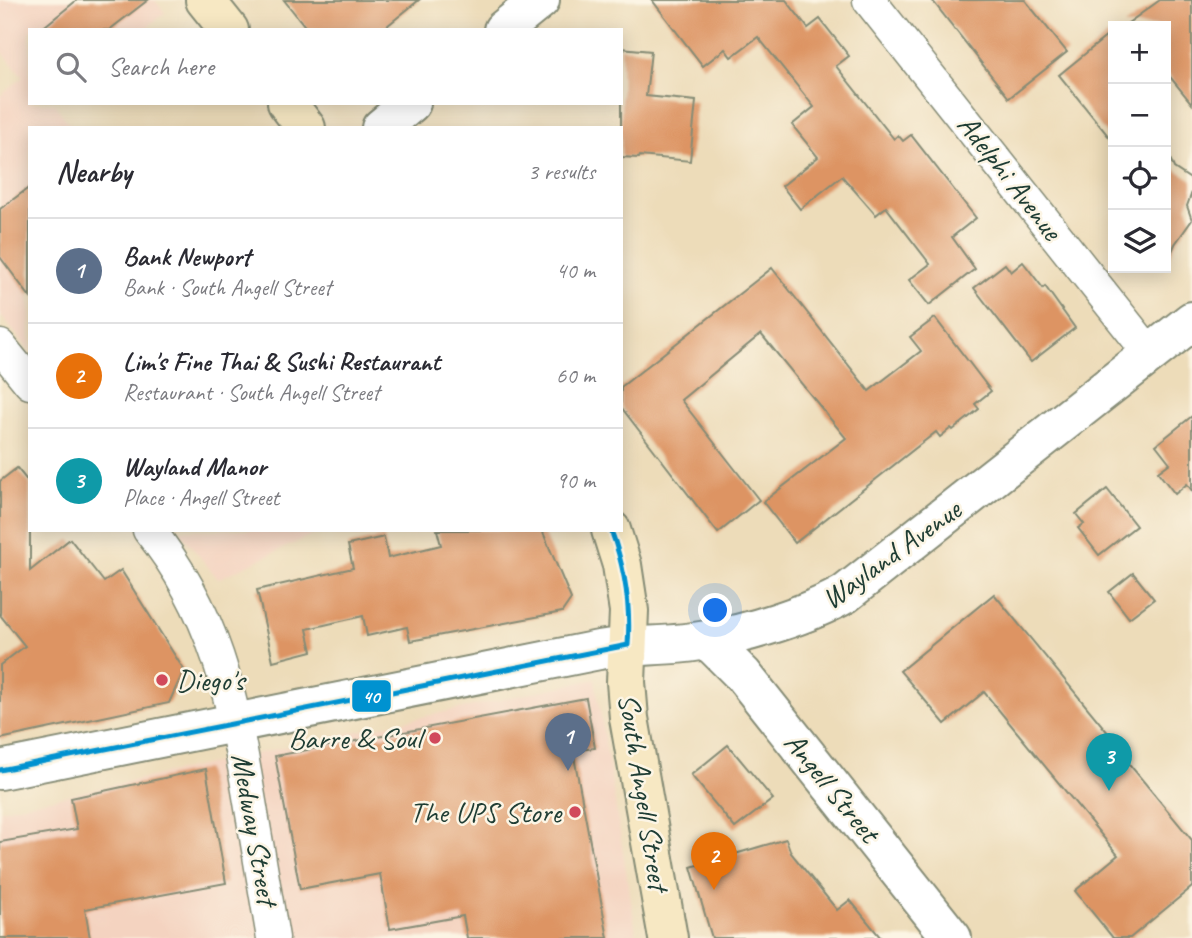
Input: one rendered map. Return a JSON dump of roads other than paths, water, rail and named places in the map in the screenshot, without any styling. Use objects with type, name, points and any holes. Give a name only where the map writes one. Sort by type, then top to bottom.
[{"type":"main road","points":[[205,0],[227,28]]},
{"type":"main road","points":[[289,105],[304,126]]},
{"type":"main road","points":[[612,532],[627,591],[628,645]]},
{"type":"main road","name":"South Angell Street","points":[[628,645],[626,682],[629,718],[668,938]]},
{"type":"street","points":[[505,28],[540,0]]},
{"type":"street","name":"Adelphi Avenue","points":[[869,0],[1151,355]]},
{"type":"street","points":[[383,126],[409,105]]},
{"type":"street","name":"Wayland Avenue","points":[[0,770],[628,645],[708,640],[824,606],[845,594],[1192,321]]},
{"type":"street","points":[[0,346],[28,381]]},
{"type":"street","name":"Medway Street","points":[[150,532],[189,586],[209,632],[237,723],[273,938]]},
{"type":"street","name":"Angell Street","points":[[708,640],[743,675],[952,938]]},
{"type":"place","name":"Diego's","points":[[162,680]]},
{"type":"place","name":"Barre & Soul","points":[[435,738]]},
{"type":"place","name":"Bank Newport","points":[[568,771]]},
{"type":"place","name":"Wayland Manor","points":[[1109,791]]},
{"type":"place","name":"The UPS Store","points":[[575,812]]},
{"type":"place","name":"Lim's Fine Thai & Sushi Restaurant","points":[[714,890]]}]
